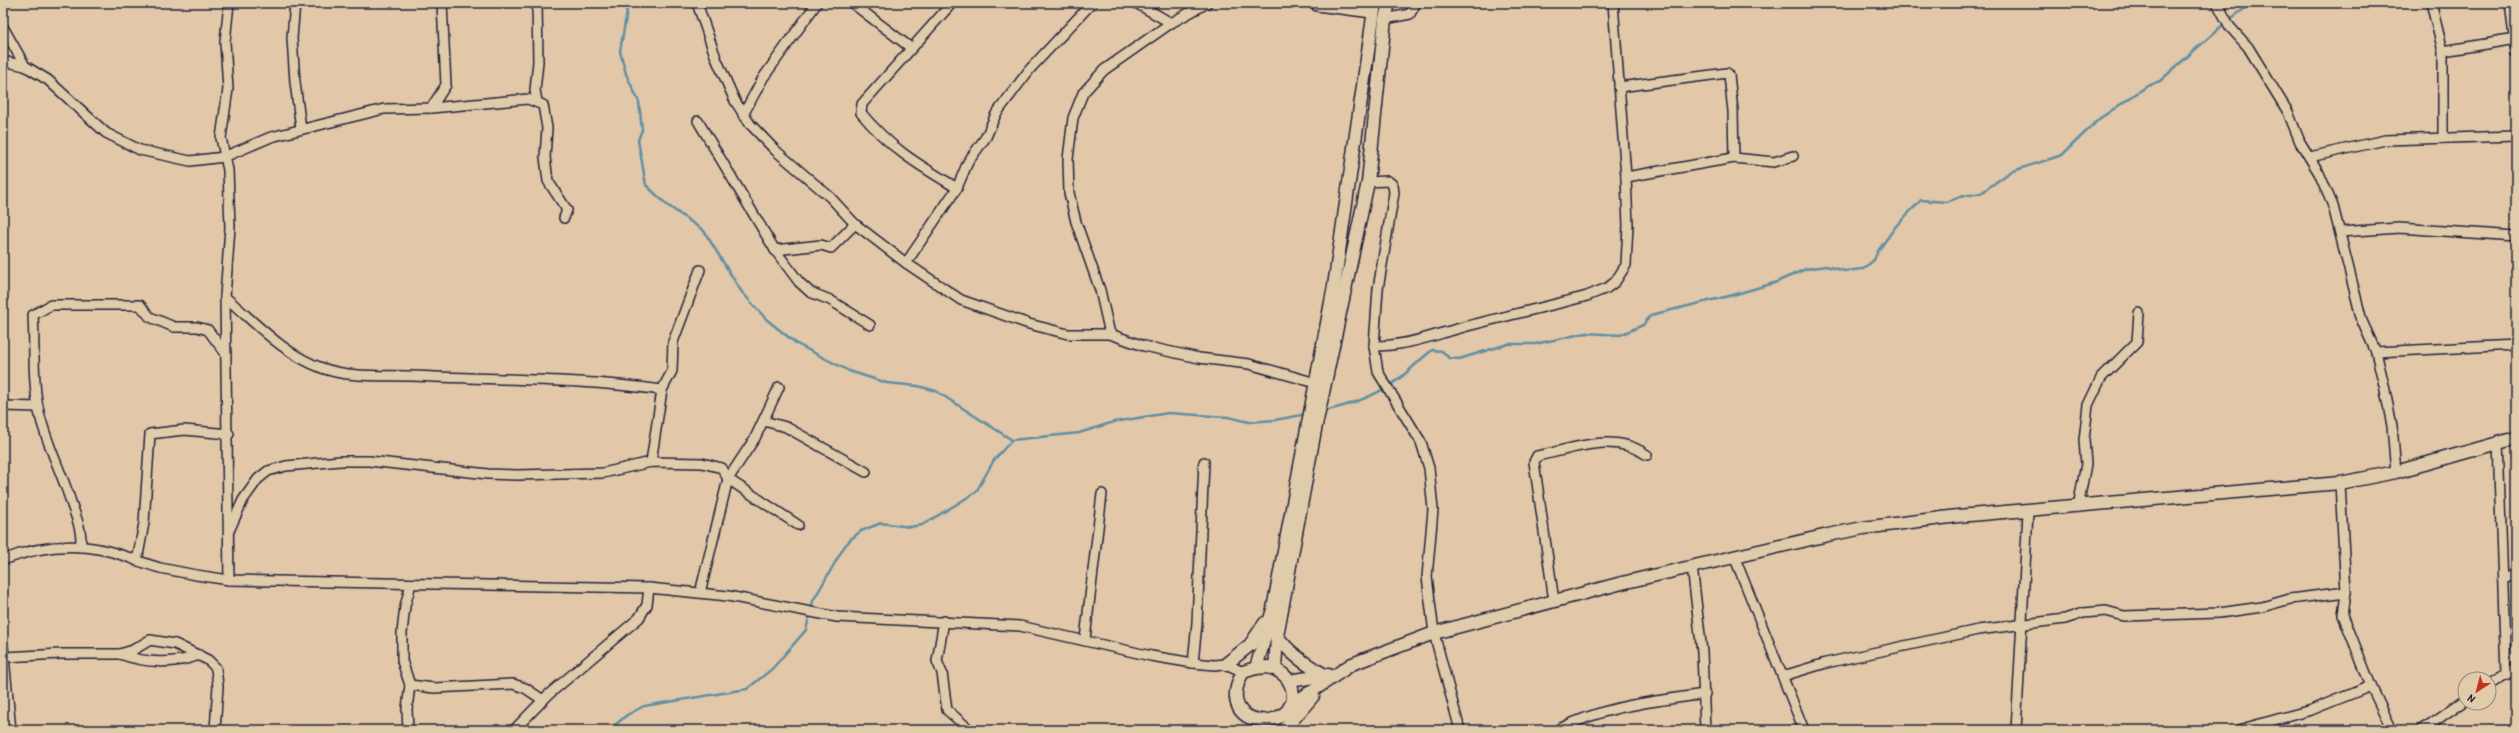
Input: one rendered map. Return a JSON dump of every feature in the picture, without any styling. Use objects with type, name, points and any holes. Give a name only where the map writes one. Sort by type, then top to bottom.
[{"type":"main road","points":[[1319,385],[1368,182],[1385,19],[1389,3]]},
{"type":"main road","points":[[1256,668],[1273,610],[1319,385],[1350,184],[1373,8]]},
{"type":"main road","points":[[1275,669],[1277,636],[1311,427]]},
{"type":"main road","points":[[1290,706],[1292,694],[1289,682],[1275,669],[1256,668],[1243,672],[1236,686],[1235,700],[1246,724],[1259,724],[1271,727],[1283,717],[1290,706],[1328,677],[1352,664],[1434,633],[1734,556],[1863,528],[1958,516],[2028,512],[2340,483],[2396,472],[2516,438]]},
{"type":"main road","points":[[1226,664],[1250,645],[1273,610]]},
{"type":"main road","points":[[1277,636],[1287,649],[1302,661],[1328,677]]},
{"type":"main road","points":[[1289,682],[1328,677]]},
{"type":"main road","points":[[1284,730],[1328,677]]},
{"type":"street","points":[[229,3],[225,42],[228,89],[221,138],[228,170],[230,227],[225,297],[229,434],[229,580]]},
{"type":"street","points":[[295,3],[293,45],[301,129]]},
{"type":"street","points":[[431,108],[446,85],[442,3]]},
{"type":"street","points":[[537,3],[538,62],[535,90],[538,102]]},
{"type":"street","points":[[697,3],[716,58],[743,115],[775,150],[830,197],[855,224],[906,263],[961,300],[1029,324],[1068,334],[1110,334],[1144,346],[1199,358],[1249,364],[1319,385]]},
{"type":"street","points":[[743,115],[764,78],[817,3]]},
{"type":"street","points":[[852,3],[912,48]]},
{"type":"street","points":[[952,3],[862,104],[861,113],[882,137],[906,157],[957,188]]},
{"type":"street","points":[[906,263],[957,188],[968,162],[1005,102],[1030,69],[1092,3]]},
{"type":"street","points":[[1136,3],[1171,23]]},
{"type":"street","points":[[1110,334],[1100,290],[1076,222],[1070,192],[1068,159],[1073,118],[1083,93],[1104,70],[1171,23],[1207,3]]},
{"type":"street","points":[[1317,3],[1317,6],[1373,8]]},
{"type":"street","points":[[1385,19],[1410,14],[1416,3]]},
{"type":"street","points":[[1374,346],[1390,346],[1427,340],[1462,327],[1587,296],[1607,288],[1615,282],[1626,265],[1628,224],[1613,3]]},
{"type":"street","points":[[2217,3],[2230,27],[2260,64],[2288,112],[2300,142],[2310,157],[2333,206],[2362,321],[2376,352],[2392,426],[2396,472]]},
{"type":"street","points":[[2431,3],[2443,51],[2443,138]]},
{"type":"street","points":[[2510,3],[2516,53]]},
{"type":"street","points":[[3,27],[25,66]]},
{"type":"street","points":[[2443,51],[2515,40]]},
{"type":"street","points":[[3,61],[25,66],[48,80],[106,133],[140,150],[190,161],[224,157],[256,142],[301,129],[384,109],[431,108],[528,99],[543,105],[547,128],[544,157],[548,181],[567,210],[564,218]]},
{"type":"street","points":[[1619,87],[1727,73],[1729,75],[1733,112],[1734,158]]},
{"type":"street","points":[[528,99],[535,90]]},
{"type":"street","points":[[698,121],[775,250],[799,282],[810,292],[830,300],[870,325]]},
{"type":"street","points":[[2310,157],[2385,140],[2516,136]]},
{"type":"street","points":[[1626,177],[1734,158],[1774,162],[1793,156]]},
{"type":"street","points":[[1368,182],[1388,181],[1393,186],[1394,193],[1378,289],[1374,346],[1378,372],[1421,442],[1429,468],[1433,510],[1427,576],[1434,633],[1460,730]]},
{"type":"street","points":[[775,250],[821,245],[831,248],[855,224]]},
{"type":"street","points":[[2340,232],[2399,228],[2516,236]]},
{"type":"street","points":[[651,462],[662,390],[672,371],[673,342],[700,270]]},
{"type":"street","points":[[225,297],[274,342],[322,368],[403,376],[615,383],[662,390]]},
{"type":"street","points":[[80,547],[82,541],[77,522],[62,473],[52,453],[38,407],[34,369],[33,315],[51,305],[140,305],[150,317],[174,327],[197,327],[208,330],[226,354]]},
{"type":"street","points":[[2078,507],[2086,464],[2084,440],[2088,405],[2102,378],[2137,342],[2139,313]]},
{"type":"street","points":[[2376,352],[2516,345]]},
{"type":"street","points":[[700,593],[728,479],[764,421],[779,387]]},
{"type":"street","points":[[3,406],[38,407]]},
{"type":"street","points":[[764,421],[786,427],[850,461],[866,472]]},
{"type":"street","points":[[137,561],[144,523],[150,434],[184,430],[229,434]]},
{"type":"street","points":[[2498,442],[2506,675]]},
{"type":"street","points":[[1554,601],[1534,462],[1535,458],[1537,456],[1588,444],[1625,444],[1638,448],[1647,455]]},
{"type":"street","points":[[229,531],[243,500],[258,479],[268,471],[286,466],[340,461],[369,461],[488,474],[517,475],[603,473],[651,462],[711,465],[722,468],[728,479],[798,525]]},
{"type":"street","points":[[1193,663],[1198,623],[1204,462]]},
{"type":"street","points":[[2340,483],[2346,592],[2343,615],[2371,686],[2392,730]]},
{"type":"street","points":[[1085,639],[1102,494]]},
{"type":"street","points":[[2016,730],[2028,512]]},
{"type":"street","points":[[3,560],[40,548],[80,547],[108,551],[137,561],[194,575],[229,580],[649,588],[728,596],[837,617],[892,621],[944,621],[1020,626],[1193,663],[1214,665],[1226,664],[1243,672]]},
{"type":"street","points":[[1734,556],[1804,730]]},
{"type":"street","points":[[1692,566],[1705,694],[1705,730]]},
{"type":"street","points":[[2503,578],[2516,576]]},
{"type":"street","points":[[399,584],[404,606],[402,661],[410,685],[407,709],[408,730]]},
{"type":"street","points":[[404,606],[411,584]]},
{"type":"street","points":[[514,730],[543,700],[639,618],[646,605],[649,588]]},
{"type":"street","points":[[1783,676],[1826,663],[1978,630],[2065,619],[2094,611],[2124,616],[2219,613],[2290,599],[2346,592]]},
{"type":"street","points":[[944,621],[937,661],[942,673],[947,710],[970,730]]},
{"type":"street","points":[[4,657],[61,654],[120,654],[133,650],[150,640],[175,644],[198,655],[216,668],[218,686],[215,730]]},
{"type":"street","points":[[3,647],[11,730]]},
{"type":"street","points":[[120,654],[131,658],[169,662],[188,659],[198,655]]},
{"type":"street","points":[[2497,680],[2516,668]]},
{"type":"street","points":[[410,685],[434,688],[513,684],[525,688],[543,700]]},
{"type":"street","points":[[2238,730],[2311,710],[2371,686]]},
{"type":"street","points":[[1557,730],[1586,716],[1624,705],[1705,694]]},
{"type":"street","points":[[2422,730],[2457,706]]},
{"type":"waterway","points":[[620,3],[627,11],[620,51],[626,74],[639,102],[642,130],[638,140],[646,185],[667,205],[704,231],[741,291],[766,319],[797,344],[849,371],[887,383],[918,386],[936,391],[1012,440]]},
{"type":"waterway","points":[[2229,20],[2252,3]]},
{"type":"waterway","points":[[1324,411],[1354,403],[1382,390],[1400,378],[1432,350],[1442,351],[1449,358],[1459,359],[1508,344],[1535,344],[1586,333],[1620,335],[1643,325],[1651,315],[1733,295],[1774,283],[1806,269],[1826,266],[1845,271],[1863,269],[1874,260],[1878,251],[1896,226],[1921,200],[1947,202],[1959,197],[1981,193],[2010,172],[2062,155],[2099,119],[2146,87],[2160,81],[2225,23]]},
{"type":"waterway","points":[[609,730],[627,715],[644,706],[747,689],[772,669],[806,630],[813,601],[844,547],[851,539],[861,531],[881,523],[910,527],[922,525],[957,504],[976,492],[994,460],[1012,440],[1079,433],[1114,422],[1168,413],[1228,417],[1249,422],[1275,420],[1307,414]]}]
